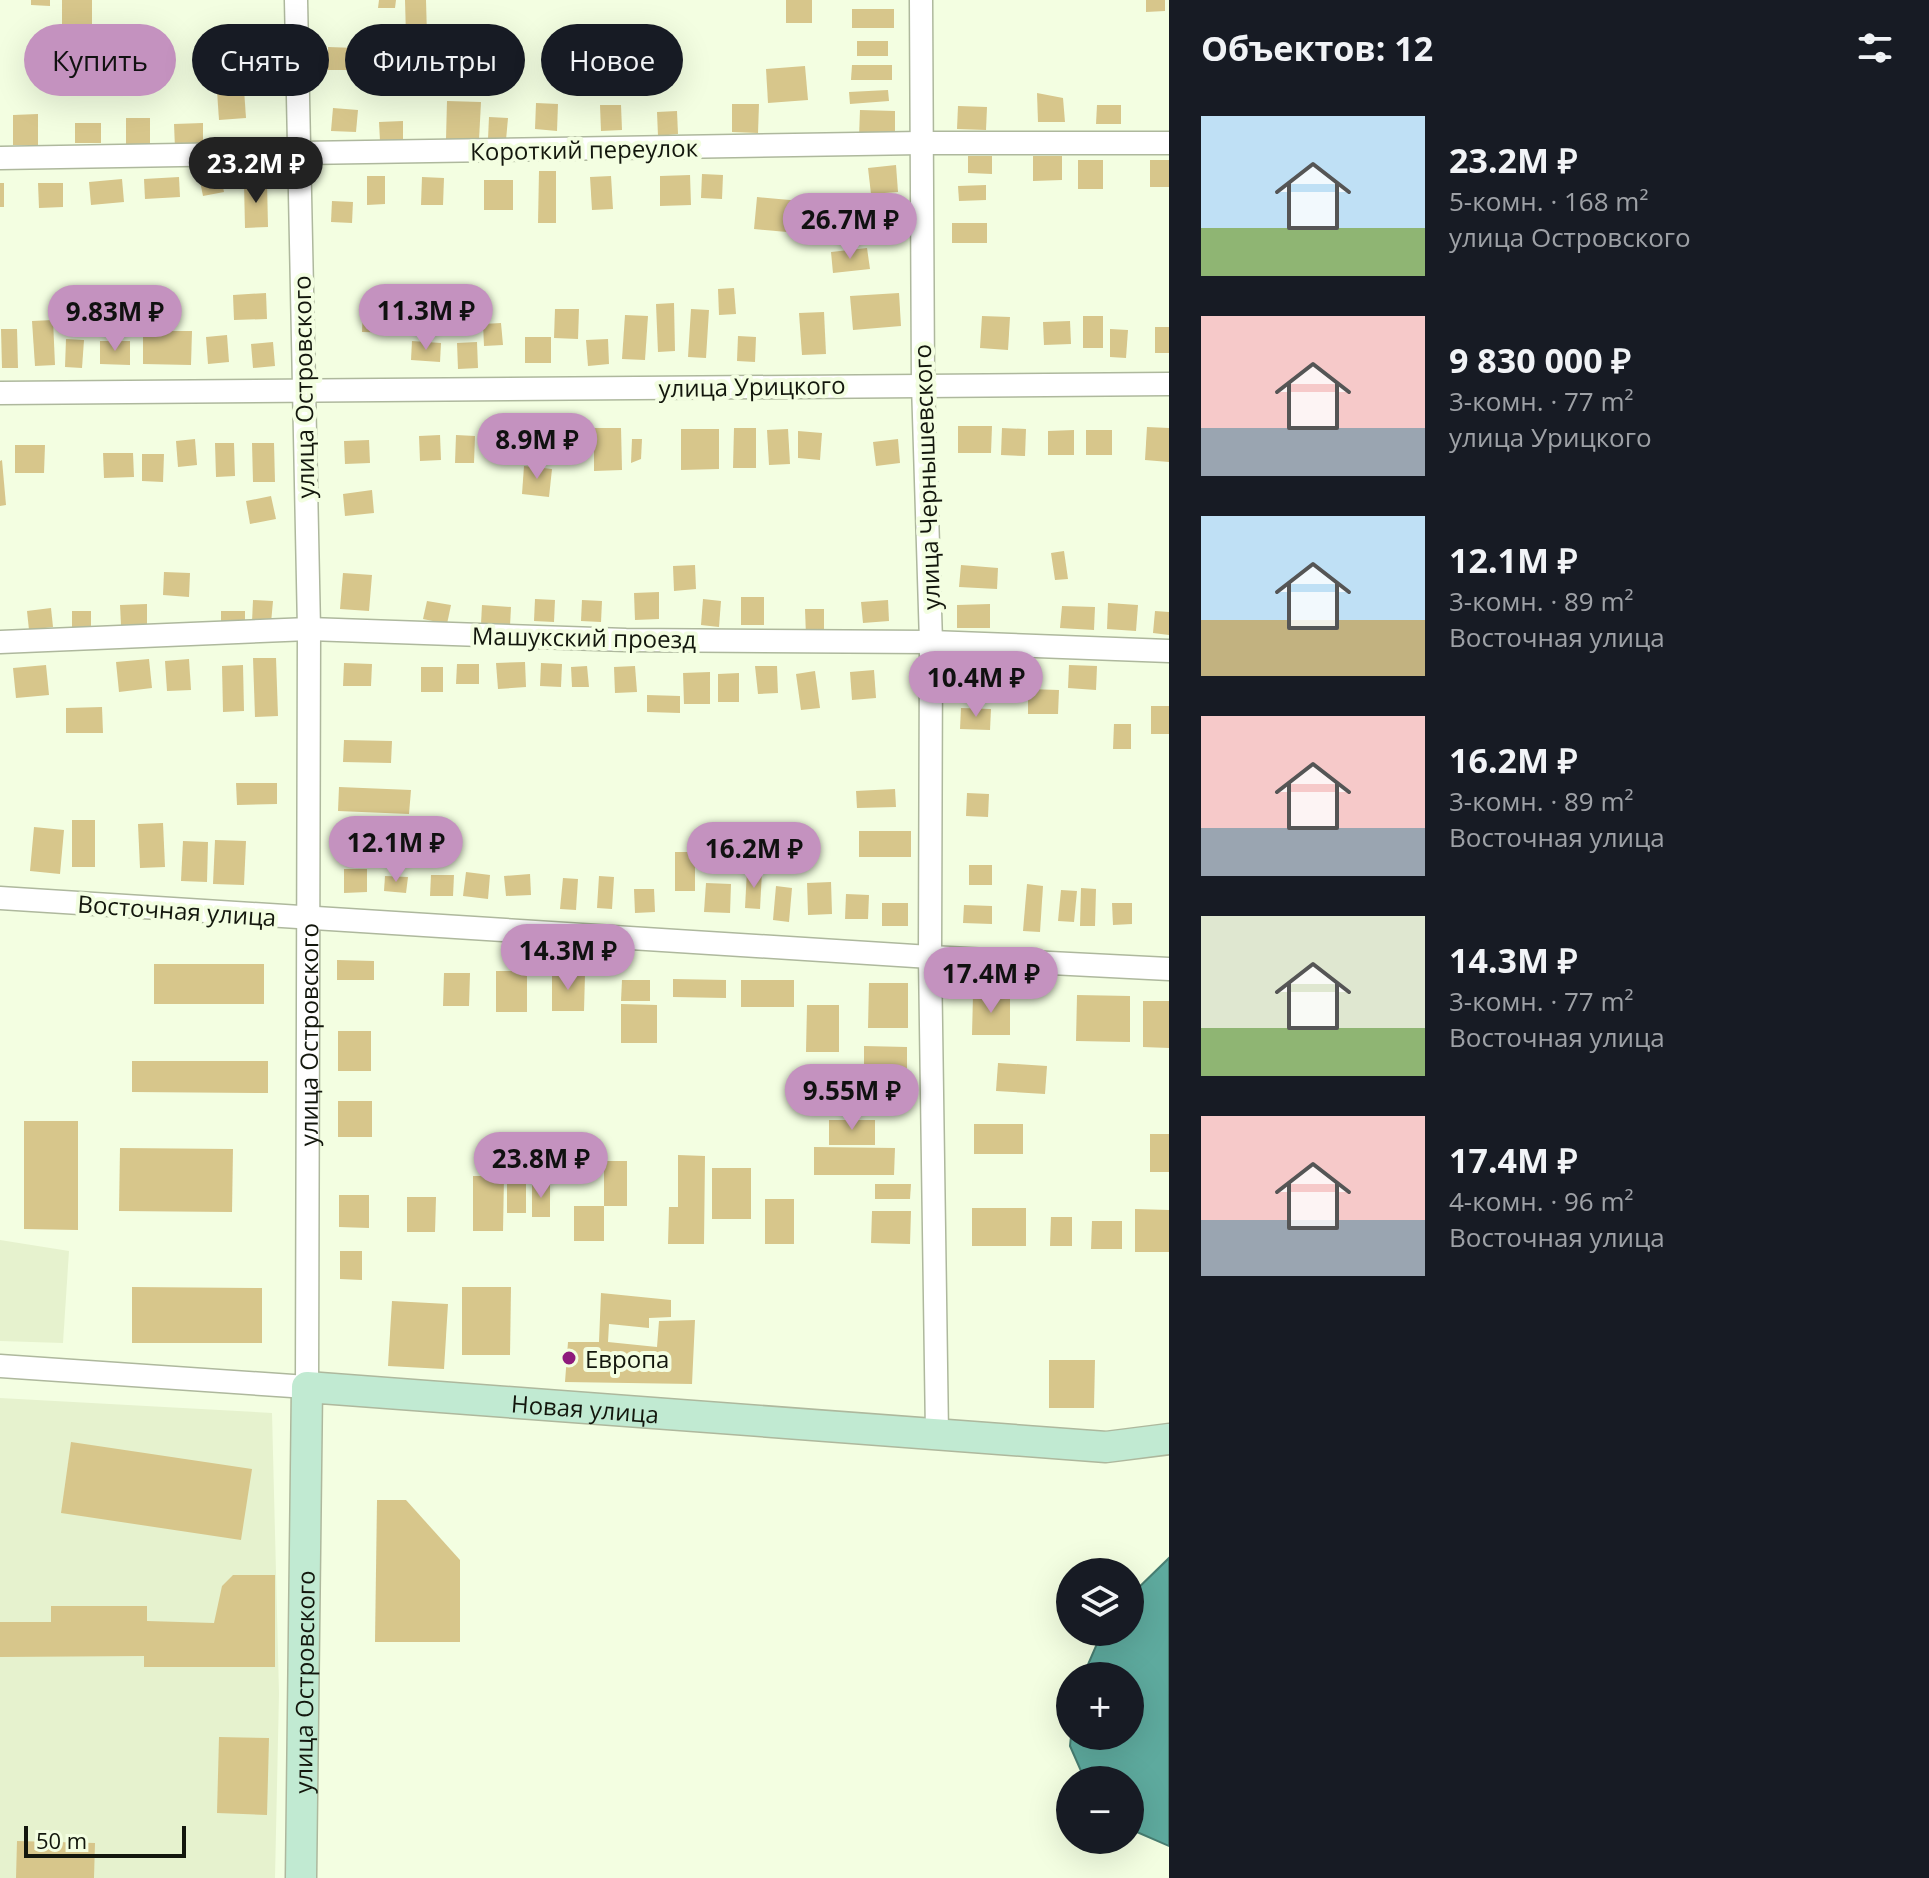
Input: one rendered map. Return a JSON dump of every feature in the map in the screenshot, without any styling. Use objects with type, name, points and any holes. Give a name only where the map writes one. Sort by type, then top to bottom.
[{"type":"street","name":"улица Островского","points":[[296,0],[309,629],[307,1387],[301,1878]]},
{"type":"street","name":"улица Чернышевского","points":[[921,0],[923,384],[931,642],[930,957],[937,1434]]},
{"type":"street","name":"Короткий переулок","points":[[0,158],[921,143],[1169,143]]},
{"type":"street","name":"улица Урицкого","points":[[0,393],[1169,384]]},
{"type":"street","name":"Машукский проезд","points":[[0,642],[309,629],[626,640],[931,642],[1169,651]]},
{"type":"street","name":"Восточная улица","points":[[0,898],[930,957],[1169,969]]},
{"type":"street","name":"Новая улица","points":[[0,1366],[1106,1447],[1169,1439]]},
{"type":"shaded area","points":[[0,1240],[69,1251],[63,1343],[0,1341]]},
{"type":"shaded area","points":[[0,1398],[272,1413],[279,1693],[275,1878],[0,1878]]},
{"type":"water","points":[[1169,1558],[1169,1846],[1144,1835],[1144,1766],[1079,1766],[1072,1750],[1144,1750],[1144,1662],[1089,1662],[1096,1646],[1144,1646],[1144,1582]]},
{"type":"building","points":[[31,0],[50,0],[50,6],[31,5]]},
{"type":"building","points":[[62,0],[92,0],[92,24],[62,24]]},
{"type":"building","points":[[379,0],[396,0],[395,8],[378,8]]},
{"type":"building","points":[[405,0],[426,0],[427,24],[406,24]]},
{"type":"building","points":[[786,0],[812,0],[812,23],[786,23]]},
{"type":"building","points":[[1146,0],[1165,0],[1165,11],[1146,12]]},
{"type":"building","points":[[852,9],[894,9],[894,28],[852,28]]},
{"type":"building","points":[[857,41],[888,41],[888,56],[857,56]]},
{"type":"building","points":[[329,47],[345,48],[345,70],[329,70]]},
{"type":"building","points":[[852,65],[892,65],[892,80],[851,80]]},
{"type":"building","points":[[805,66],[808,100],[768,103],[766,69]]},
{"type":"building","points":[[888,90],[889,101],[850,104],[849,92]]},
{"type":"building","points":[[1037,93],[1063,98],[1065,122],[1038,122]]},
{"type":"building","points":[[217,96],[244,96],[246,118],[219,120]]},
{"type":"building","points":[[447,101],[481,102],[479,140],[446,139]]},
{"type":"building","points":[[536,103],[558,104],[557,131],[535,129]]},
{"type":"building","points":[[732,104],[759,104],[758,133],[732,132]]},
{"type":"building","points":[[600,105],[621,105],[622,130],[601,131]]},
{"type":"building","points":[[1097,105],[1121,105],[1121,124],[1096,124]]},
{"type":"building","points":[[958,106],[987,107],[986,130],[957,129]]},
{"type":"building","points":[[333,108],[358,110],[356,132],[331,131]]},
{"type":"building","points":[[860,110],[895,111],[895,137],[859,137]]},
{"type":"building","points":[[677,111],[678,134],[658,136],[657,112]]},
{"type":"building","points":[[38,114],[38,145],[13,145],[13,115]]},
{"type":"building","points":[[489,117],[508,118],[506,140],[488,139]]},
{"type":"building","points":[[126,118],[150,118],[150,145],[126,145]]},
{"type":"building","points":[[403,121],[403,140],[380,141],[379,122]]},
{"type":"building","points":[[75,123],[101,123],[101,143],[75,143]]},
{"type":"building","points":[[203,123],[203,147],[175,148],[174,124]]},
{"type":"building","points":[[968,156],[992,156],[992,174],[968,173]]},
{"type":"building","points":[[1033,156],[1062,156],[1062,180],[1033,181]]},
{"type":"building","points":[[1078,160],[1103,160],[1103,189],[1078,189]]},
{"type":"building","points":[[1150,160],[1169,160],[1169,187],[1150,187]]},
{"type":"building","points":[[896,165],[898,192],[871,194],[868,168]]},
{"type":"building","points":[[539,171],[556,171],[556,223],[538,223]]},
{"type":"building","points":[[702,174],[723,175],[722,199],[701,198]]},
{"type":"building","points":[[690,175],[691,205],[660,206],[660,176]]},
{"type":"building","points":[[367,176],[385,176],[385,204],[367,205]]},
{"type":"building","points":[[611,176],[613,209],[592,210],[590,177]]},
{"type":"building","points":[[179,177],[180,197],[145,199],[144,179]]},
{"type":"building","points":[[422,177],[444,178],[443,205],[421,205]]},
{"type":"building","points":[[221,178],[224,192],[203,196],[200,181]]},
{"type":"building","points":[[122,179],[124,202],[91,205],[89,182]]},
{"type":"building","points":[[484,180],[513,180],[513,210],[484,210]]},
{"type":"building","points":[[267,182],[268,227],[245,228],[244,183]]},
{"type":"building","points":[[0,183],[4,183],[4,207],[0,207]]},
{"type":"building","points":[[38,183],[63,183],[63,207],[39,208]]},
{"type":"building","points":[[986,185],[986,200],[959,201],[958,186]]},
{"type":"building","points":[[757,197],[801,201],[798,233],[754,229]]},
{"type":"building","points":[[332,201],[353,202],[352,223],[331,222]]},
{"type":"building","points":[[837,206],[867,206],[867,228],[837,228]]},
{"type":"building","points":[[952,223],[987,223],[987,243],[952,243]]},
{"type":"building","points":[[867,248],[870,269],[833,273],[831,252]]},
{"type":"building","points":[[734,288],[736,314],[719,315],[718,289]]},
{"type":"building","points":[[266,293],[267,319],[234,320],[233,295]]},
{"type":"building","points":[[899,293],[901,326],[853,330],[850,296]]},
{"type":"building","points":[[674,303],[675,351],[658,352],[656,304]]},
{"type":"building","points":[[363,306],[402,308],[401,333],[362,332]]},
{"type":"building","points":[[555,309],[579,309],[578,339],[554,338]]},
{"type":"building","points":[[691,309],[709,310],[706,358],[688,357]]},
{"type":"building","points":[[824,312],[826,354],[802,355],[799,313]]},
{"type":"building","points":[[625,315],[648,316],[645,360],[622,359]]},
{"type":"building","points":[[982,316],[1010,317],[1008,350],[980,348]]},
{"type":"building","points":[[1083,316],[1103,316],[1103,348],[1083,348]]},
{"type":"building","points":[[53,320],[55,365],[35,366],[32,321]]},
{"type":"building","points":[[1070,321],[1071,344],[1044,345],[1043,322]]},
{"type":"building","points":[[501,323],[503,345],[484,346],[483,324]]},
{"type":"building","points":[[1155,327],[1169,327],[1169,353],[1155,353]]},
{"type":"building","points":[[1,329],[17,329],[18,368],[2,368]]},
{"type":"building","points":[[1110,329],[1128,330],[1126,358],[1110,357]]},
{"type":"building","points":[[143,331],[192,331],[191,365],[143,364]]},
{"type":"building","points":[[227,335],[229,362],[208,364],[206,337]]},
{"type":"building","points":[[738,336],[756,337],[755,362],[737,361]]},
{"type":"building","points":[[525,337],[551,337],[551,363],[525,363]]},
{"type":"building","points":[[66,339],[84,340],[82,368],[65,367]]},
{"type":"building","points":[[608,339],[609,364],[588,366],[586,340]]},
{"type":"building","points":[[100,341],[130,341],[130,365],[100,364]]},
{"type":"building","points":[[412,341],[441,343],[440,362],[411,360]]},
{"type":"building","points":[[273,342],[275,366],[253,368],[251,344]]},
{"type":"building","points":[[477,342],[478,368],[458,369],[457,343]]},
{"type":"building","points":[[958,426],[992,426],[991,453],[958,453]]},
{"type":"building","points":[[1147,427],[1169,428],[1169,462],[1145,460]]},
{"type":"building","points":[[594,428],[621,428],[622,470],[594,471]]},
{"type":"building","points":[[734,428],[756,428],[756,468],[733,468]]},
{"type":"building","points":[[1002,428],[1026,429],[1025,456],[1001,455]]},
{"type":"building","points":[[681,429],[719,429],[719,469],[681,470]]},
{"type":"building","points":[[788,429],[790,464],[769,465],[767,430]]},
{"type":"building","points":[[1074,430],[1074,455],[1048,455],[1048,431]]},
{"type":"building","points":[[1086,430],[1112,430],[1112,455],[1086,455]]},
{"type":"building","points":[[798,431],[822,433],[820,460],[798,458]]},
{"type":"building","points":[[440,435],[441,460],[420,461],[419,436]]},
{"type":"building","points":[[456,435],[475,436],[474,463],[455,463]]},
{"type":"building","points":[[195,439],[197,465],[178,467],[176,441]]},
{"type":"building","points":[[632,439],[642,439],[641,459],[631,463]]},
{"type":"building","points":[[898,439],[900,463],[876,466],[873,442]]},
{"type":"building","points":[[369,440],[370,463],[345,464],[344,441]]},
{"type":"building","points":[[215,443],[234,443],[235,476],[216,477]]},
{"type":"building","points":[[252,443],[274,443],[275,482],[253,482]]},
{"type":"building","points":[[15,445],[45,445],[44,473],[15,473]]},
{"type":"building","points":[[103,453],[133,453],[134,477],[104,478]]},
{"type":"building","points":[[142,454],[164,454],[163,482],[142,481]]},
{"type":"building","points":[[0,461],[6,505],[0,506]]},
{"type":"building","points":[[524,466],[552,469],[549,497],[522,494]]},
{"type":"building","points":[[372,490],[374,513],[345,516],[343,494]]},
{"type":"building","points":[[271,496],[276,519],[250,524],[246,501]]},
{"type":"building","points":[[1064,551],[1068,579],[1055,580],[1051,553]]},
{"type":"building","points":[[695,565],[696,589],[674,591],[673,566]]},
{"type":"building","points":[[961,565],[998,568],[997,589],[959,587]]},
{"type":"building","points":[[164,572],[190,573],[189,597],[163,595]]},
{"type":"building","points":[[343,573],[372,575],[369,611],[340,609]]},
{"type":"building","points":[[659,592],[659,619],[635,620],[634,593]]},
{"type":"building","points":[[741,597],[764,597],[764,625],[741,625]]},
{"type":"building","points":[[535,599],[555,600],[554,622],[534,621]]},
{"type":"building","points":[[703,599],[721,601],[719,627],[701,625]]},
{"type":"building","points":[[253,600],[273,601],[271,623],[252,622]]},
{"type":"building","points":[[582,600],[602,601],[601,622],[581,621]]},
{"type":"building","points":[[888,600],[889,621],[863,623],[861,602]]},
{"type":"building","points":[[427,601],[451,605],[447,624],[423,619]]},
{"type":"building","points":[[1108,603],[1138,605],[1136,631],[1107,629]]},
{"type":"building","points":[[147,604],[147,624],[121,625],[120,605]]},
{"type":"building","points":[[990,604],[990,628],[957,628],[957,605]]},
{"type":"building","points":[[482,605],[511,607],[510,626],[481,624]]},
{"type":"building","points":[[1062,606],[1095,607],[1094,630],[1060,628]]},
{"type":"building","points":[[51,608],[53,627],[29,630],[27,611]]},
{"type":"building","points":[[805,609],[824,609],[824,636],[806,636]]},
{"type":"building","points":[[72,611],[91,611],[91,631],[72,631]]},
{"type":"building","points":[[221,611],[245,611],[245,624],[221,624]]},
{"type":"building","points":[[1155,611],[1169,612],[1169,635],[1153,633]]},
{"type":"building","points":[[253,658],[276,658],[278,716],[255,717]]},
{"type":"building","points":[[149,659],[152,688],[119,692],[116,662]]},
{"type":"building","points":[[189,659],[191,690],[167,691],[165,661]]},
{"type":"building","points":[[525,662],[526,687],[498,689],[496,663]]},
{"type":"building","points":[[344,663],[372,664],[371,686],[343,686]]},
{"type":"building","points":[[541,663],[562,664],[561,687],[540,686]]},
{"type":"building","points":[[457,664],[479,664],[479,684],[456,684]]},
{"type":"building","points":[[46,665],[49,695],[16,698],[13,668]]},
{"type":"building","points":[[243,665],[244,711],[223,712],[222,666]]},
{"type":"building","points":[[1069,665],[1097,666],[1096,690],[1068,688]]},
{"type":"building","points":[[587,666],[589,687],[572,687],[571,667]]},
{"type":"building","points":[[635,666],[637,692],[615,693],[614,667]]},
{"type":"building","points":[[755,666],[777,666],[778,693],[758,694]]},
{"type":"building","points":[[421,667],[443,667],[443,692],[421,692]]},
{"type":"building","points":[[874,670],[876,698],[852,700],[850,672]]},
{"type":"building","points":[[815,671],[820,708],[801,710],[796,674]]},
{"type":"building","points":[[710,672],[710,704],[684,704],[683,673]]},
{"type":"building","points":[[739,673],[739,702],[718,702],[718,674]]},
{"type":"building","points":[[959,681],[989,682],[989,698],[959,698]]},
{"type":"building","points":[[1028,689],[1059,690],[1058,714],[1028,714]]},
{"type":"building","points":[[647,695],[680,696],[680,713],[647,712]]},
{"type":"building","points":[[1151,706],[1169,706],[1169,734],[1151,734]]},
{"type":"building","points":[[102,707],[103,733],[66,733],[66,708]]},
{"type":"building","points":[[961,708],[991,709],[990,730],[960,729]]},
{"type":"building","points":[[1114,724],[1131,724],[1131,749],[1113,749]]},
{"type":"building","points":[[344,740],[392,741],[391,763],[343,762]]},
{"type":"building","points":[[236,783],[277,783],[277,804],[237,805]]},
{"type":"building","points":[[339,787],[411,790],[409,814],[338,811]]},
{"type":"building","points":[[895,789],[896,807],[857,808],[856,791]]},
{"type":"building","points":[[967,793],[989,794],[988,817],[966,816]]},
{"type":"building","points":[[72,820],[95,820],[95,867],[72,867]]},
{"type":"building","points":[[163,823],[165,867],[140,868],[138,824]]},
{"type":"building","points":[[34,827],[64,830],[60,874],[30,871]]},
{"type":"building","points":[[859,831],[911,831],[911,857],[859,857]]},
{"type":"building","points":[[215,840],[246,841],[244,885],[213,884]]},
{"type":"building","points":[[183,841],[208,842],[207,882],[181,881]]},
{"type":"building","points":[[675,852],[695,852],[695,891],[675,891]]},
{"type":"building","points":[[969,865],[992,865],[992,885],[969,885]]},
{"type":"building","points":[[344,869],[367,869],[367,892],[344,893]]},
{"type":"building","points":[[747,870],[762,871],[760,909],[745,908]]},
{"type":"building","points":[[466,872],[490,875],[488,899],[463,896]]},
{"type":"building","points":[[530,874],[531,895],[506,896],[504,876]]},
{"type":"building","points":[[431,875],[454,875],[453,896],[430,896]]},
{"type":"building","points":[[385,876],[408,877],[406,893],[384,891]]},
{"type":"building","points":[[599,876],[614,877],[612,909],[597,908]]},
{"type":"building","points":[[563,878],[578,879],[576,910],[560,909]]},
{"type":"building","points":[[831,882],[832,914],[808,915],[807,883]]},
{"type":"building","points":[[706,883],[731,884],[730,913],[704,912]]},
{"type":"building","points":[[1027,884],[1043,886],[1040,932],[1023,931]]},
{"type":"building","points":[[776,886],[792,888],[789,922],[773,920]]},
{"type":"building","points":[[1081,888],[1096,889],[1095,926],[1080,926]]},
{"type":"building","points":[[634,889],[654,889],[655,912],[635,913]]},
{"type":"building","points":[[1061,890],[1077,891],[1074,922],[1058,921]]},
{"type":"building","points":[[846,894],[869,895],[868,919],[845,919]]},
{"type":"building","points":[[882,903],[908,903],[908,926],[882,926]]},
{"type":"building","points":[[1112,903],[1132,903],[1132,924],[1113,925]]},
{"type":"building","points":[[964,905],[992,906],[992,924],[963,923]]},
{"type":"building","points":[[337,960],[374,961],[374,980],[337,980]]},
{"type":"building","points":[[154,964],[264,964],[264,1004],[154,1004]]},
{"type":"building","points":[[496,971],[527,971],[527,1012],[496,1012]]},
{"type":"building","points":[[444,973],[470,973],[469,1006],[443,1006]]},
{"type":"building","points":[[552,973],[585,974],[584,1011],[552,1011]]},
{"type":"building","points":[[673,979],[726,980],[726,998],[673,997]]},
{"type":"building","points":[[622,980],[650,980],[650,1001],[621,1001]]},
{"type":"building","points":[[741,980],[794,980],[794,1007],[741,1007]]},
{"type":"building","points":[[869,983],[908,983],[908,1028],[868,1028]]},
{"type":"building","points":[[973,995],[1010,995],[1010,1035],[972,1035]]},
{"type":"building","points":[[1077,995],[1130,996],[1130,1042],[1076,1041]]},
{"type":"building","points":[[1143,1001],[1169,1001],[1169,1048],[1143,1047]]},
{"type":"building","points":[[621,1004],[657,1005],[657,1043],[621,1043]]},
{"type":"building","points":[[807,1005],[839,1005],[839,1052],[806,1052]]},
{"type":"building","points":[[338,1031],[371,1031],[371,1071],[338,1071]]},
{"type":"building","points":[[864,1046],[907,1047],[907,1071],[864,1070]]},
{"type":"building","points":[[132,1061],[268,1061],[268,1093],[132,1092]]},
{"type":"building","points":[[998,1063],[1047,1066],[1045,1094],[996,1091]]},
{"type":"building","points":[[838,1085],[895,1085],[895,1113],[838,1113]]},
{"type":"building","points":[[338,1101],[372,1101],[372,1137],[338,1137]]},
{"type":"building","points":[[829,1120],[875,1120],[875,1145],[829,1145]]},
{"type":"building","points":[[24,1121],[78,1121],[78,1230],[24,1229]]},
{"type":"building","points":[[974,1124],[1023,1124],[1023,1154],[974,1154]]},
{"type":"building","points":[[1150,1134],[1169,1134],[1169,1172],[1150,1172]]},
{"type":"building","points":[[814,1147],[895,1148],[894,1175],[814,1175]]},
{"type":"building","points":[[120,1148],[233,1149],[232,1212],[119,1211]]},
{"type":"building","points":[[678,1155],[705,1156],[704,1244],[668,1244],[669,1207],[678,1207]]},
{"type":"building","points":[[604,1161],[627,1161],[627,1206],[604,1206]]},
{"type":"building","points":[[712,1168],[751,1168],[751,1219],[712,1219]]},
{"type":"building","points":[[473,1176],[504,1176],[503,1231],[473,1231]]},
{"type":"building","points":[[507,1181],[526,1181],[526,1213],[507,1213]]},
{"type":"building","points":[[532,1182],[550,1182],[550,1217],[532,1217]]},
{"type":"building","points":[[875,1184],[911,1184],[910,1199],[875,1199]]},
{"type":"building","points":[[339,1195],[369,1195],[369,1228],[339,1227]]},
{"type":"building","points":[[407,1197],[436,1197],[435,1232],[407,1232]]},
{"type":"building","points":[[765,1199],[794,1199],[794,1244],[765,1244]]},
{"type":"building","points":[[574,1206],[604,1206],[604,1241],[574,1241]]},
{"type":"building","points":[[972,1208],[1026,1208],[1026,1246],[972,1246]]},
{"type":"building","points":[[1135,1209],[1169,1210],[1169,1252],[1135,1252]]},
{"type":"building","points":[[872,1211],[911,1211],[910,1244],[871,1243]]},
{"type":"building","points":[[1051,1217],[1072,1217],[1072,1246],[1050,1246]]},
{"type":"building","points":[[1092,1221],[1122,1221],[1122,1249],[1091,1249]]},
{"type":"building","points":[[340,1251],[362,1251],[362,1280],[340,1279]]},
{"type":"building","points":[[132,1287],[262,1288],[262,1343],[132,1343]]},
{"type":"building","points":[[462,1287],[511,1287],[510,1355],[462,1355]]},
{"type":"building","points":[[601,1293],[671,1300],[671,1317],[649,1318],[649,1328],[609,1324],[608,1342],[657,1347],[659,1321],[695,1320],[692,1384],[565,1382],[568,1342],[599,1342]]},
{"type":"building","points":[[392,1301],[448,1304],[444,1369],[388,1366]]},
{"type":"building","points":[[1049,1360],[1095,1360],[1094,1408],[1049,1408]]},
{"type":"building","points":[[71,1442],[252,1469],[241,1540],[61,1513]]},
{"type":"building","points":[[377,1500],[406,1500],[460,1560],[460,1642],[375,1642]]},
{"type":"building","points":[[233,1575],[275,1575],[275,1667],[144,1667],[144,1656],[0,1657],[0,1622],[51,1622],[51,1606],[147,1606],[147,1621],[214,1623],[222,1586]]},
{"type":"building","points":[[219,1737],[269,1738],[267,1815],[217,1813]]},
{"type":"building","points":[[17,1841],[95,1843],[94,1878],[16,1878]]},
{"type":"place","name":"Европа","points":[[569,1358]]}]
